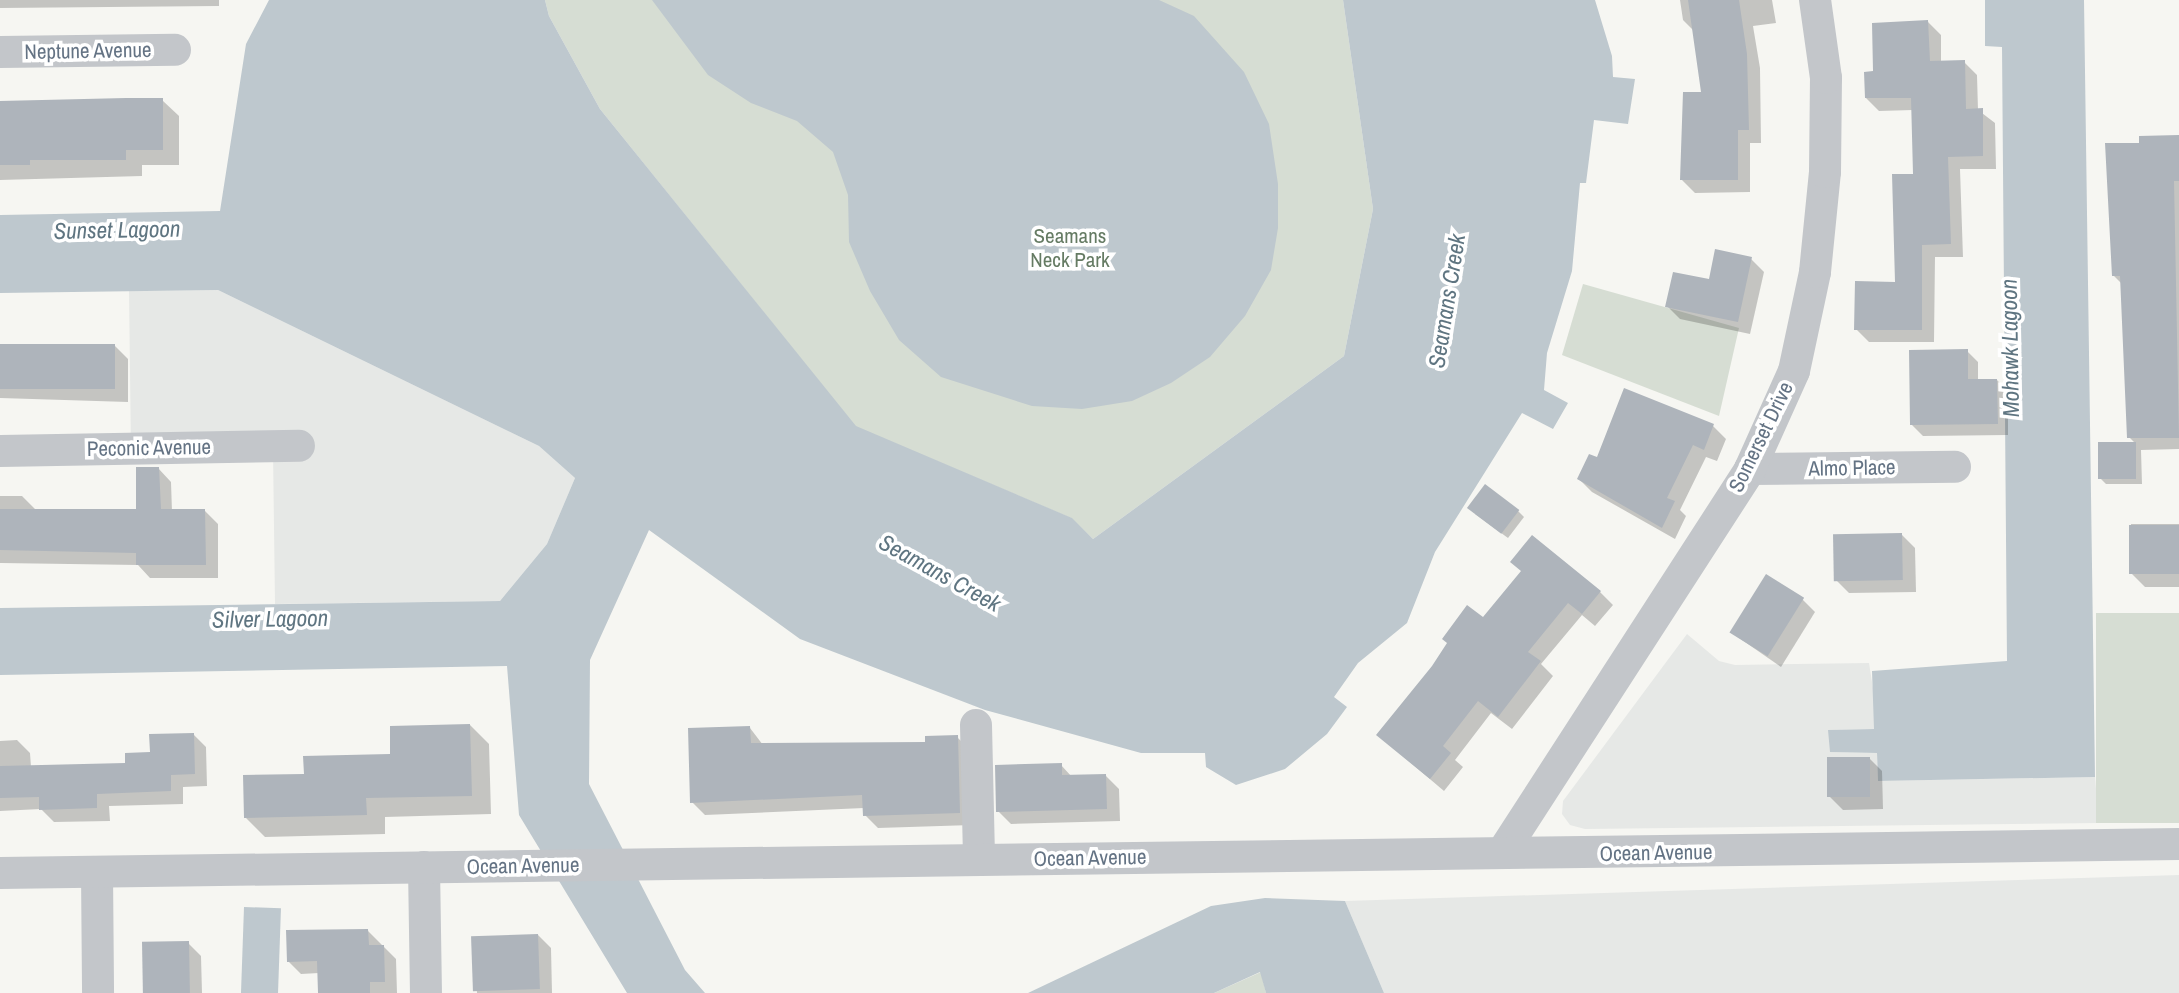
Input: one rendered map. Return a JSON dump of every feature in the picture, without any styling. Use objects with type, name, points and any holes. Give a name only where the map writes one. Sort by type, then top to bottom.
[{"type":"street","name":"Somerset Drive","points":[[1502,853],[1749,469],[1794,371],[1815,272],[1825,172],[1826,105],[1815,0]]},
{"type":"street","name":"Neptune Avenue","points":[[0,52],[175,50]]},
{"type":"street","name":"Peconic Avenue","points":[[0,450],[299,446]]},
{"type":"street","name":"Almo Place","points":[[1749,469],[1955,467]]},
{"type":"street","points":[[976,726],[979,859]]},
{"type":"street","name":"Ocean Avenue","points":[[0,873],[2179,844]]},
{"type":"street","points":[[424,867],[426,993]]},
{"type":"street","points":[[97,872],[97,993]]},
{"type":"shaded area","points":[[218,290],[539,446],[575,478],[547,544],[500,601],[275,604],[273,450],[131,452],[129,291]]},
{"type":"shaded area","points":[[1687,634],[1719,661],[1735,665],[1869,663],[1877,714],[1875,729],[1829,730],[1831,752],[1877,753],[1878,781],[2095,777],[2099,823],[1585,829],[1570,825],[1562,814],[1563,801]]},
{"type":"shaded area","points":[[2179,875],[2179,993],[1384,993],[1345,901]]},
{"type":"green space","name":"Seamans Neck Park","points":[[545,0],[1343,0],[1373,209],[1344,356],[1093,539],[1071,518],[856,427],[600,109],[549,16]]},
{"type":"green space","points":[[1583,284],[1739,328],[1719,416],[1562,355]]},
{"type":"green space","points":[[2096,613],[2179,613],[2179,823],[2096,823]]},
{"type":"green space","points":[[1261,972],[1266,993],[1214,993]]},
{"type":"water","points":[[269,0],[545,0],[549,16],[600,109],[856,426],[1072,518],[1093,539],[1344,356],[1373,209],[1343,0],[1595,0],[1612,56],[1613,77],[1635,79],[1628,124],[1594,120],[1586,183],[1580,183],[1572,271],[1547,353],[1544,390],[1568,403],[1553,429],[1522,413],[1435,552],[1407,623],[1358,663],[1334,697],[1347,707],[1327,734],[1285,769],[1236,785],[1206,767],[1205,753],[1141,753],[985,710],[800,639],[649,530],[590,660],[589,784],[685,970],[705,993],[627,993],[519,815],[507,666],[0,675],[0,608],[500,601],[547,544],[575,478],[539,446],[218,290],[0,293],[0,215],[220,211],[246,44]]},
{"type":"water","points":[[652,0],[1159,0],[1194,16],[1244,72],[1269,124],[1278,184],[1278,228],[1271,270],[1245,316],[1210,357],[1171,383],[1132,401],[1082,409],[1032,406],[941,377],[899,340],[870,291],[849,242],[848,195],[833,152],[797,121],[751,103],[708,75]]},
{"type":"water","name":"Mohawk Lagoon","points":[[1985,0],[2084,0],[2095,777],[1878,781],[1877,753],[1830,752],[1828,730],[1874,729],[1872,671],[2007,661],[2002,47],[1985,46]]},
{"type":"water","points":[[1265,898],[1345,901],[1384,993],[1266,993],[1260,972],[1214,993],[1028,993],[1211,906]]},
{"type":"water","points":[[244,907],[281,908],[278,993],[241,993]]},
{"type":"building","points":[[1688,0],[1739,0],[1747,54],[1749,130],[1738,130],[1738,180],[1680,180],[1683,92],[1701,92]]},
{"type":"building","points":[[1928,20],[1930,61],[1965,60],[1966,109],[1983,108],[1983,156],[1948,157],[1951,244],[1922,245],[1922,330],[1854,330],[1855,281],[1895,282],[1892,174],[1913,174],[1911,98],[1865,98],[1864,72],[1873,71],[1872,23]]},
{"type":"building","points":[[163,98],[163,150],[126,150],[126,160],[30,160],[30,165],[0,165],[0,101]]},
{"type":"building","points":[[2179,135],[2179,181],[2174,181],[2179,438],[2127,438],[2120,276],[2112,276],[2105,143],[2139,143],[2139,136]]},
{"type":"building","points":[[1715,249],[1752,257],[1738,322],[1665,307],[1673,272],[1709,279]]},
{"type":"building","points":[[0,344],[115,344],[115,389],[0,389]]},
{"type":"building","points":[[1968,349],[1968,379],[1997,379],[1998,424],[1910,425],[1909,350]]},
{"type":"building","points":[[1624,388],[1714,424],[1704,450],[1693,445],[1667,498],[1675,501],[1662,528],[1577,479],[1589,454],[1597,457]]},
{"type":"building","points":[[2098,442],[2136,442],[2136,479],[2098,479]]},
{"type":"building","points":[[136,467],[159,467],[161,509],[205,509],[206,565],[136,565],[136,553],[0,550],[0,509],[136,509]]},
{"type":"building","points":[[1485,484],[1519,510],[1501,534],[1467,508]]},
{"type":"building","points":[[2129,525],[2179,525],[2179,574],[2129,574]]},
{"type":"building","points":[[1902,533],[1903,580],[1834,581],[1833,534]]},
{"type":"building","points":[[1532,535],[1601,591],[1582,614],[1568,603],[1528,652],[1541,661],[1498,717],[1478,701],[1443,746],[1451,753],[1430,779],[1376,735],[1432,666],[1447,643],[1442,639],[1467,605],[1483,617],[1521,571],[1510,562]]},
{"type":"building","points":[[1766,574],[1804,598],[1768,656],[1729,633]]},
{"type":"building","points":[[470,724],[472,796],[366,798],[367,815],[244,818],[243,775],[304,774],[303,756],[390,754],[390,726]]},
{"type":"building","points":[[750,726],[751,743],[925,742],[925,736],[958,735],[960,813],[863,816],[862,795],[690,803],[688,728]]},
{"type":"building","points":[[194,733],[195,774],[171,775],[171,791],[97,794],[97,808],[39,810],[39,797],[0,798],[0,766],[125,763],[125,753],[150,752],[149,734]]},
{"type":"building","points":[[1827,757],[1870,757],[1870,797],[1827,797]]},
{"type":"building","points":[[1062,763],[1062,775],[1106,774],[1107,809],[996,812],[995,765]]},
{"type":"building","points":[[368,929],[369,945],[384,945],[385,982],[370,982],[370,993],[318,993],[317,961],[287,962],[286,930]]},
{"type":"building","points":[[538,934],[540,989],[473,991],[471,936]]},
{"type":"building","points":[[189,941],[190,993],[143,993],[142,942]]},
{"type":"water label","name":"Sunset Lagoon","points":[[117,230]]},
{"type":"water label","name":"Seamans Creek","points":[[1447,301]]},
{"type":"water label","name":"Seamans Creek","points":[[940,573]]},
{"type":"water label","name":"Silver Lagoon","points":[[270,619]]}]
